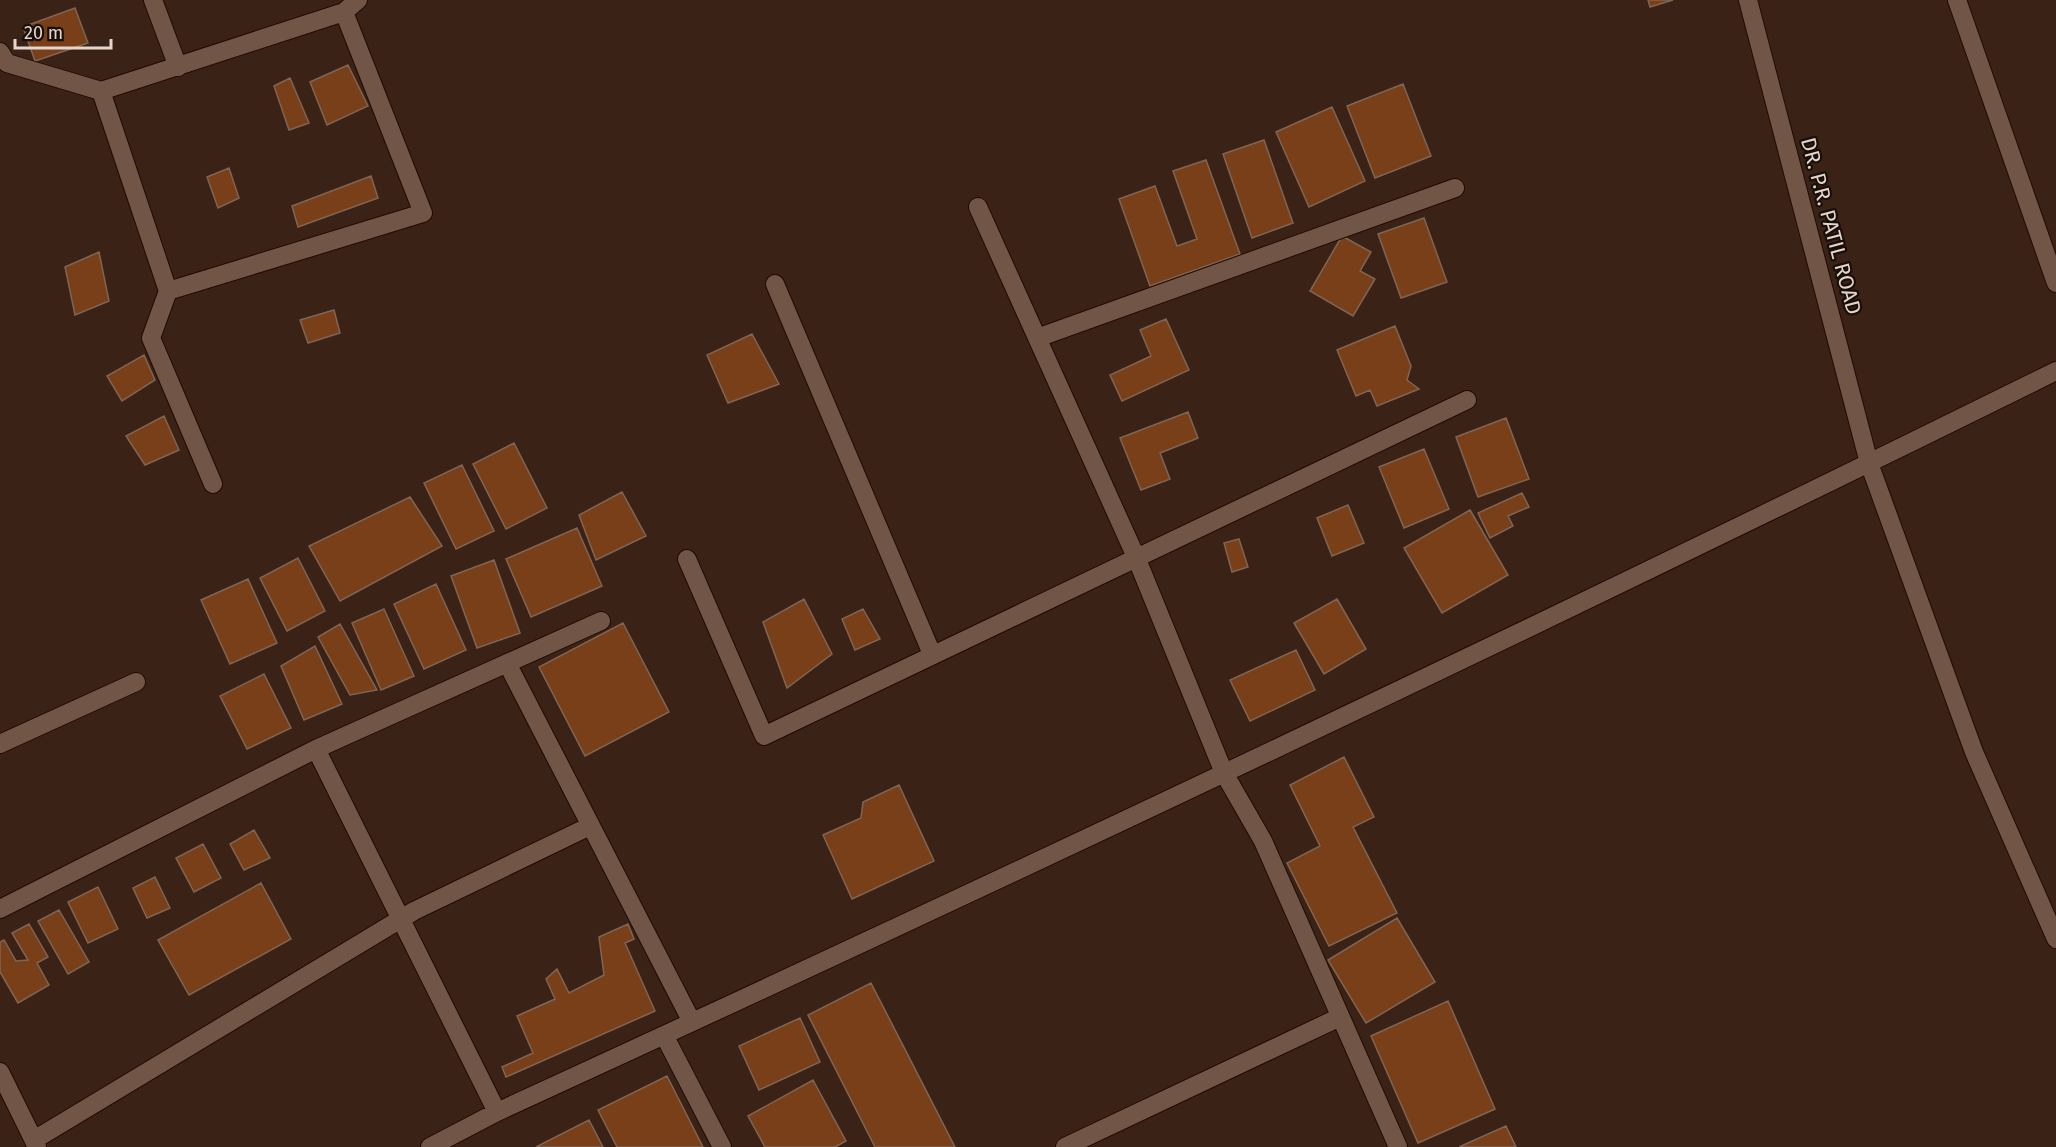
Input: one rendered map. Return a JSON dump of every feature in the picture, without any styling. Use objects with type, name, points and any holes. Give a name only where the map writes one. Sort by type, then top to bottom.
[{"type":"street","points":[[153,0],[178,67]]},
{"type":"street","name":"DR. P.R. PATIL ROAD","points":[[1748,0],[1869,463],[1974,752],[2056,939]]},
{"type":"street","points":[[1957,0],[2056,283]]},
{"type":"street","points":[[0,52],[7,63],[101,91],[178,67],[351,6],[423,213],[168,291]]},
{"type":"street","points":[[101,91],[168,291],[151,338],[213,484]]},
{"type":"street","points":[[1037,338],[1455,188]]},
{"type":"street","points":[[978,207],[1136,557],[1224,773],[1263,841],[1398,1147]]},
{"type":"street","points":[[775,284],[932,654]]},
{"type":"street","points":[[430,1147],[497,1112],[1224,773],[1869,463],[2056,370]]},
{"type":"street","points":[[687,560],[764,736],[1467,400]]},
{"type":"street","points":[[0,909],[316,749],[601,621]]},
{"type":"street","points":[[507,663],[692,1022]]},
{"type":"street","points":[[0,744],[136,682]]},
{"type":"street","points":[[316,749],[497,1112]]},
{"type":"street","points":[[0,1072],[6,1101],[36,1144],[401,919],[591,826]]},
{"type":"street","points":[[1065,1147],[1340,1017]]},
{"type":"street","points":[[664,1035],[722,1147]]},
{"type":"building","points":[[1648,0],[1673,0],[1650,7]]},
{"type":"building","points":[[75,8],[88,43],[35,61],[23,27]]},
{"type":"building","points":[[348,65],[368,106],[327,125],[310,82]]},
{"type":"building","points":[[290,78],[309,123],[289,130],[274,86]]},
{"type":"building","points":[[1403,84],[1431,156],[1375,178],[1347,106]]},
{"type":"building","points":[[1332,107],[1365,181],[1309,207],[1276,132]]},
{"type":"building","points":[[1264,140],[1293,223],[1252,238],[1223,154]]},
{"type":"building","points":[[1206,160],[1240,254],[1150,286],[1119,199],[1155,186],[1177,246],[1197,239],[1173,171]]},
{"type":"building","points":[[229,168],[239,198],[218,208],[207,177]]},
{"type":"building","points":[[371,176],[378,198],[298,227],[292,206]]},
{"type":"building","points":[[1424,218],[1447,282],[1401,298],[1378,234]]},
{"type":"building","points":[[1342,236],[1371,252],[1360,271],[1375,279],[1353,316],[1310,291]]},
{"type":"building","points":[[99,252],[109,301],[75,315],[65,267]]},
{"type":"building","points":[[334,310],[340,333],[308,343],[300,320]]},
{"type":"building","points":[[1166,319],[1189,370],[1122,401],[1110,375],[1151,356],[1140,330]]},
{"type":"building","points":[[1395,326],[1411,366],[1407,380],[1419,389],[1377,406],[1370,390],[1356,396],[1337,350]]},
{"type":"building","points":[[752,334],[779,384],[728,403],[707,355]]},
{"type":"building","points":[[144,355],[155,380],[122,401],[107,376]]},
{"type":"building","points":[[1188,412],[1198,438],[1160,453],[1170,479],[1141,490],[1120,438]]},
{"type":"building","points":[[164,416],[179,450],[145,465],[126,436]]},
{"type":"building","points":[[1506,418],[1529,479],[1478,497],[1456,437]]},
{"type":"building","points":[[514,443],[547,508],[506,529],[473,464]]},
{"type":"building","points":[[1424,449],[1449,509],[1404,528],[1379,467]]},
{"type":"building","points":[[462,465],[494,531],[456,549],[424,483]]},
{"type":"building","points":[[622,492],[646,536],[596,560],[579,515]]},
{"type":"building","points":[[1522,493],[1529,507],[1508,516],[1513,526],[1490,538],[1478,513]]},
{"type":"building","points":[[410,497],[442,546],[340,601],[309,546]]},
{"type":"building","points":[[1348,505],[1364,543],[1332,556],[1317,518]]},
{"type":"building","points":[[1470,510],[1508,575],[1442,613],[1404,548]]},
{"type":"building","points":[[577,528],[602,586],[531,617],[506,559]]},
{"type":"building","points":[[1239,539],[1248,567],[1232,572],[1224,543]]},
{"type":"building","points":[[298,558],[325,611],[287,631],[260,578]]},
{"type":"building","points":[[494,560],[520,633],[477,648],[451,576]]},
{"type":"building","points":[[248,579],[277,643],[230,664],[201,600]]},
{"type":"building","points":[[436,584],[466,650],[424,669],[394,604]]},
{"type":"building","points":[[804,599],[832,654],[787,688],[763,622]]},
{"type":"building","points":[[1337,599],[1366,649],[1324,674],[1294,623]]},
{"type":"building","points":[[384,609],[414,676],[381,690],[352,623]]},
{"type":"building","points":[[863,609],[880,639],[855,650],[842,619]]},
{"type":"building","points":[[623,623],[669,712],[585,756],[539,667]]},
{"type":"building","points":[[340,624],[377,690],[350,695],[318,637]]},
{"type":"building","points":[[315,646],[342,704],[304,720],[281,666]]},
{"type":"building","points":[[1296,650],[1315,690],[1250,721],[1230,680]]},
{"type":"building","points":[[264,674],[291,728],[247,749],[220,696]]},
{"type":"building","points":[[1344,757],[1374,817],[1353,827],[1397,913],[1329,946],[1287,863],[1320,846],[1290,785]]},
{"type":"building","points":[[899,785],[934,861],[852,899],[823,835],[861,818],[863,802]]},
{"type":"building","points":[[254,830],[270,858],[244,870],[230,844]]},
{"type":"building","points":[[203,844],[221,878],[194,892],[176,858]]},
{"type":"building","points":[[155,877],[170,908],[147,918],[133,888]]},
{"type":"building","points":[[261,883],[291,939],[189,995],[158,940]]},
{"type":"building","points":[[98,887],[118,929],[88,943],[68,902]]},
{"type":"building","points":[[59,910],[89,962],[68,974],[38,921]]},
{"type":"building","points":[[1397,918],[1435,982],[1366,1023],[1328,960]]},
{"type":"building","points":[[29,924],[48,957],[37,963],[49,985],[18,1003],[0,972],[0,942],[4,940],[16,961],[28,960],[12,933]]},
{"type":"building","points":[[628,924],[634,939],[625,943],[655,1011],[506,1077],[502,1067],[533,1053],[517,1016],[555,999],[546,979],[557,969],[569,993],[604,975],[599,937]]},
{"type":"building","points":[[871,983],[955,1147],[875,1147],[808,1015]]},
{"type":"building","points":[[1448,1001],[1495,1109],[1418,1143],[1371,1036]]},
{"type":"building","points":[[800,1018],[820,1062],[759,1090],[739,1046]]},
{"type":"building","points":[[667,1076],[703,1147],[617,1147],[598,1110]]},
{"type":"building","points":[[813,1080],[846,1141],[835,1147],[765,1147],[748,1116]]},
{"type":"building","points":[[589,1120],[603,1147],[536,1147]]},
{"type":"building","points":[[1506,1126],[1516,1147],[1459,1147]]}]
